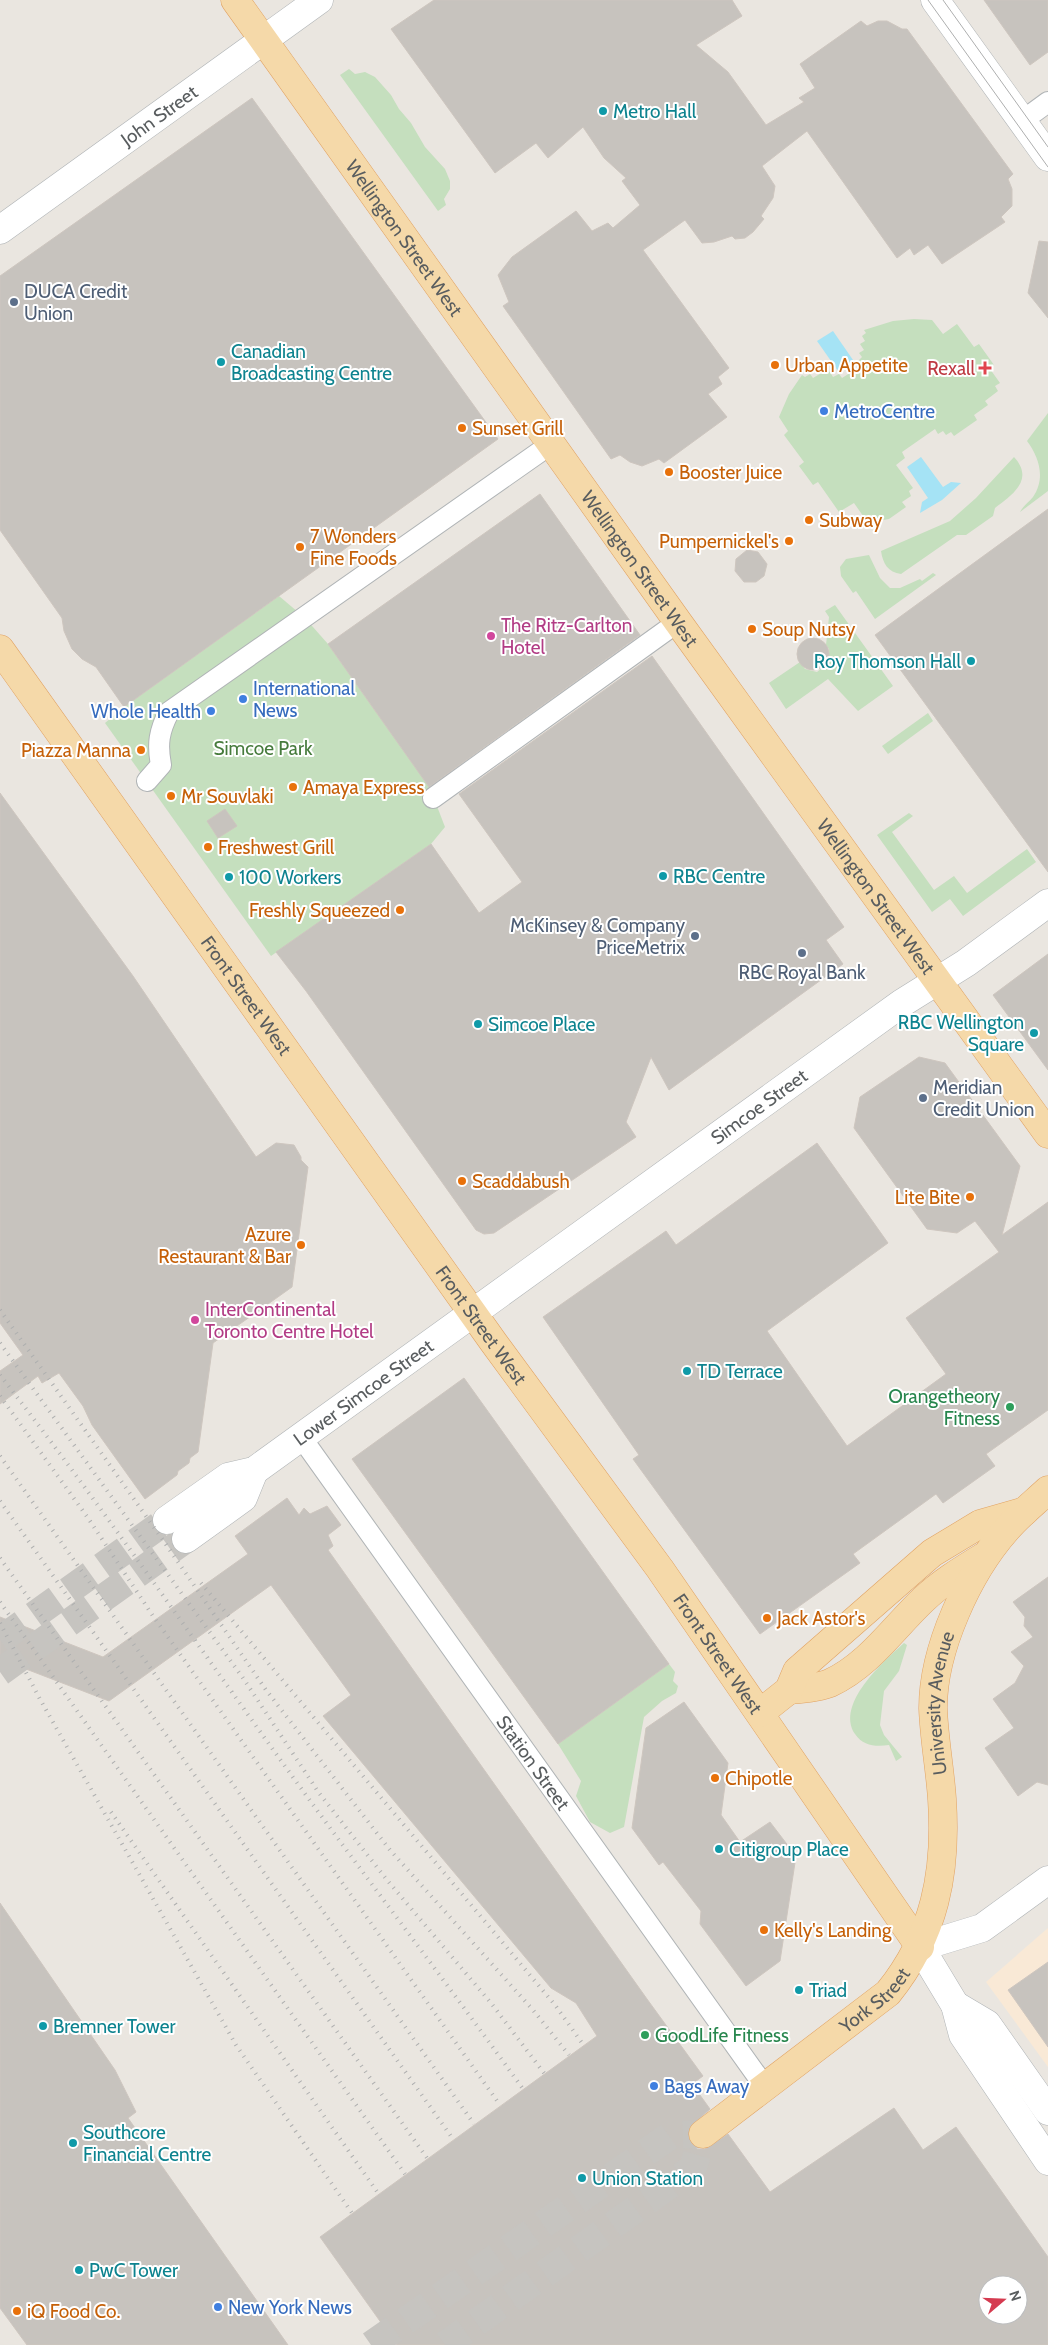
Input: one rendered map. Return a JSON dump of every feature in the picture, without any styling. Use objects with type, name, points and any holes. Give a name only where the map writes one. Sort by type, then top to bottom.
[{"type":"main road","name":"Wellington Street West","points":[[235,0],[678,622],[1048,1134]]},
{"type":"main road","name":"Front Street West","points":[[0,649],[473,1313],[660,1569],[920,1947]]},
{"type":"main road","name":"University Avenue","points":[[920,1947],[936,1897],[944,1849],[942,1800],[933,1708],[936,1680],[956,1616],[974,1575],[986,1555],[1007,1529],[1048,1490]]},
{"type":"main road","points":[[760,1714],[789,1690],[797,1671],[932,1553],[980,1524],[1026,1511]]},
{"type":"main road","points":[[789,1690],[830,1683],[852,1669],[867,1658],[924,1598],[949,1578],[986,1555]]},
{"type":"main road","name":"York Street","points":[[703,2134],[888,1993],[920,1947]]},
{"type":"street","name":"John Street","points":[[0,230],[262,39],[319,0]]},
{"type":"street","points":[[935,0],[1048,157]]},
{"type":"street","points":[[1022,121],[1048,102]]},
{"type":"street","points":[[146,781],[161,765],[158,748],[160,730],[169,712],[551,444]]},
{"type":"street","points":[[433,798],[678,622]]},
{"type":"street","name":"Simcoe Street","points":[[473,1313],[902,1002],[937,981],[1048,903]]},
{"type":"street","name":"Lower Simcoe Street","points":[[167,1520],[228,1477],[254,1471],[473,1313]]},
{"type":"street","name":"Station Street","points":[[302,1437],[765,2087]]},
{"type":"street","points":[[186,1539],[243,1498],[254,1471]]},
{"type":"street","name":"York Street","points":[[920,1947],[982,1928],[1048,1880]]},
{"type":"street","name":"Front Street West","points":[[920,1947],[955,2005],[963,2035],[1047,2159]]},
{"type":"street","name":"Front Street West","points":[[955,2005],[988,2024],[1048,2111]]},
{"type":"shaded area","points":[[1048,1928],[1048,2067],[986,1982]]},
{"type":"green space","points":[[349,69],[355,74],[365,72],[375,77],[391,95],[399,109],[411,123],[425,147],[445,169],[450,181],[450,189],[444,199],[446,205],[438,211],[340,75]]},
{"type":"green space","points":[[932,320],[943,334],[957,324],[974,347],[979,344],[994,365],[990,369],[1000,383],[995,386],[998,391],[985,401],[988,405],[974,415],[977,420],[954,436],[951,432],[946,435],[943,431],[938,434],[935,429],[902,452],[905,458],[896,465],[913,488],[909,491],[911,496],[902,502],[906,507],[889,519],[868,523],[854,503],[839,512],[818,482],[813,485],[799,466],[804,462],[784,435],[788,431],[779,417],[789,394],[802,375],[805,377],[810,374],[813,378],[828,369],[833,377],[839,374],[842,378],[861,366],[858,361],[862,357],[859,353],[864,350],[860,344],[865,341],[862,336],[866,333],[864,330],[893,321]]},
{"type":"green space","points":[[1048,413],[1048,491],[1020,512],[1037,490],[1040,475],[1038,461],[1027,441]]},
{"type":"green space","points":[[1014,457],[1020,465],[1022,480],[1014,492],[995,508],[993,516],[966,535],[957,535],[901,574],[887,567],[881,551],[950,521],[976,498]]},
{"type":"green space","points":[[869,555],[880,578],[890,588],[900,588],[920,579],[922,581],[933,573],[936,575],[875,619],[856,591],[853,593],[841,576],[840,567],[846,559]]},
{"type":"green space","name":"Simcoe Park","points":[[279,596],[305,618],[328,644],[430,788],[445,827],[431,844],[271,956],[105,723],[124,707]]},
{"type":"green space","points":[[835,605],[893,686],[858,711],[828,679],[786,709],[769,683],[800,662],[805,669],[817,672],[828,663],[829,649],[826,645],[829,617],[825,611]]},
{"type":"green space","points":[[928,713],[933,721],[888,754],[882,746]]},
{"type":"green space","points":[[909,813],[913,816],[892,832],[934,890],[954,876],[967,893],[1027,849],[1036,862],[963,916],[950,899],[932,912],[877,835]]},
{"type":"green space","points":[[904,1643],[907,1645],[899,1671],[884,1691],[880,1725],[884,1735],[902,1757],[896,1761],[889,1745],[875,1746],[858,1738],[851,1722],[851,1710],[864,1684]]},
{"type":"green space","points":[[669,1664],[675,1672],[673,1681],[678,1686],[676,1693],[662,1701],[644,1717],[624,1827],[610,1833],[590,1822],[576,1796],[581,1781],[558,1744]]},
{"type":"water","points":[[833,331],[853,360],[838,371],[817,341]]},
{"type":"water","points":[[921,457],[943,487],[951,482],[961,483],[942,500],[920,513],[922,502],[928,498],[907,467]]},
{"type":"building","points":[[434,0],[732,0],[742,16],[696,45],[728,72],[766,125],[804,102],[799,98],[815,88],[800,64],[861,21],[867,26],[878,21],[887,21],[902,29],[907,29],[1013,174],[1008,179],[1012,189],[1012,206],[1001,217],[1005,222],[942,264],[928,245],[914,255],[910,248],[897,258],[807,131],[762,166],[775,186],[773,198],[761,216],[764,219],[745,238],[735,239],[732,236],[714,242],[702,243],[685,220],[643,250],[729,368],[718,377],[722,384],[708,394],[727,417],[664,463],[659,459],[642,466],[630,462],[620,455],[611,459],[503,306],[509,302],[498,275],[512,257],[576,211],[592,231],[608,223],[613,228],[640,205],[622,181],[626,178],[604,158],[583,127],[548,158],[536,143],[495,173],[391,29]]},
{"type":"building","points":[[984,0],[1048,0],[1048,52],[1030,65]]},
{"type":"building","name":"Canadian Broadcasting Centre","points":[[252,98],[498,439],[124,707],[96,667],[82,659],[72,649],[64,631],[62,618],[0,530],[0,276]]},
{"type":"building","points":[[1039,241],[1048,242],[1048,318],[1028,293]]},
{"type":"building","name":"The Ritz-Carlton Hotel","points":[[540,494],[640,635],[429,787],[328,644]]},
{"type":"building","name":"Roy Thomson Hall","points":[[1048,509],[1048,872],[875,635]]},
{"type":"building","points":[[747,550],[758,552],[767,564],[764,576],[756,582],[744,582],[735,571],[736,559]]},
{"type":"building","points":[[813,638],[819,639],[824,643],[828,648],[828,660],[824,665],[819,669],[813,670],[807,669],[802,665],[798,660],[797,654],[798,648],[802,643],[807,639]]},
{"type":"building","points":[[652,656],[844,927],[826,940],[843,964],[669,1090],[651,1057],[626,1122],[636,1137],[494,1233],[484,1234],[476,1230],[306,991],[276,952],[431,844],[479,913],[522,882],[459,794]]},
{"type":"building","points":[[0,793],[133,976],[256,1157],[276,1143],[294,1145],[301,1160],[308,1167],[292,1287],[213,1343],[198,1452],[190,1458],[189,1463],[178,1471],[177,1475],[145,1499],[92,1425],[83,1406],[59,1373],[42,1383],[38,1376],[0,1404],[0,1371],[23,1355],[0,1323]]},
{"type":"building","points":[[225,809],[237,826],[218,838],[207,821]]},
{"type":"building","name":"RBC Wellington Square","points":[[1048,954],[1048,1070],[993,995]]},
{"type":"building","points":[[919,1057],[945,1063],[1020,1166],[1002,1235],[1048,1202],[1048,1410],[986,1454],[995,1466],[943,1503],[936,1494],[853,1554],[860,1563],[760,1634],[633,1459],[639,1455],[543,1317],[666,1231],[676,1245],[817,1143],[888,1243],[767,1331],[847,1446],[946,1374],[906,1318],[999,1252],[975,1221],[957,1233],[927,1229],[854,1128],[860,1097]]},
{"type":"building","points":[[464,1378],[669,1664],[558,1744],[352,1459]]},
{"type":"building","name":"Union Station","points":[[287,1498],[299,1515],[304,1508],[310,1514],[327,1506],[341,1525],[328,1535],[333,1546],[328,1550],[703,2076],[692,2084],[710,2109],[689,2128],[688,2136],[691,2144],[697,2149],[705,2149],[728,2134],[770,2192],[894,2108],[923,2150],[956,2127],[1048,2257],[1048,2345],[397,2345],[320,2237],[597,2036],[576,2003],[551,1988],[323,1716],[351,1695],[271,1585],[109,1701],[0,1659],[0,1617],[103,1657],[248,1554],[235,1536]]},
{"type":"building","points":[[1048,1577],[1048,1785],[1037,1782],[1018,1796],[985,1748],[1014,1728],[993,1699],[1015,1683],[1024,1666],[1011,1652],[1033,1637],[1024,1626],[1025,1617],[1013,1602]]},
{"type":"building","name":"Citigroup Place","points":[[684,1702],[728,1763],[721,1815],[740,1842],[770,1822],[796,1856],[780,1961],[746,1986],[700,1924],[701,1911],[663,1862],[659,1865],[632,1828],[646,1728]]},
{"type":"building","name":"Southcore Financial Centre","points":[[0,1903],[115,2070],[136,2112],[128,2118],[288,2345],[27,2345],[0,2308]]},
{"type":"building","points":[[1048,1962],[1048,2047],[1008,1990]]},
{"type":"tunnel","points":[[0,1640],[167,1520]]},
{"type":"tunnel","points":[[0,1672],[186,1539]]},
{"type":"tunnel","points":[[371,2345],[671,2135],[703,2134],[693,2168],[445,2345]]},
{"type":"tram line","points":[[928,0],[1048,167]]},
{"type":"tram line","points":[[943,0],[1048,147]]},
{"type":"railway","points":[[0,1310],[165,1543],[266,1690],[390,1850],[533,2010],[569,2055]]},
{"type":"railway","points":[[0,1343],[243,1678],[319,1793],[387,1880],[491,2003],[544,2073]]},
{"type":"railway","points":[[0,1375],[123,1539],[282,1762],[523,2089]]},
{"type":"railway","points":[[0,1396],[88,1518],[153,1616],[500,2105]]},
{"type":"railway","points":[[0,1456],[474,2124]]},
{"type":"railway","points":[[0,1501],[453,2139]]},
{"type":"railway","points":[[0,1558],[427,2158]]},
{"type":"railway","points":[[201,1583],[555,2005],[582,2043]]},
{"type":"railway","points":[[0,1602],[405,2174]]},
{"type":"railway","points":[[0,1623],[41,1701],[236,2045],[352,2213]]},
{"type":"railway","points":[[111,1812],[378,2193]]},
{"type":"place","name":"Metro Hall","points":[[603,111]]},
{"type":"place","name":"DUCA Credit Union","points":[[14,302]]},
{"type":"place","name":"Canadian Broadcasting Centre","points":[[221,362]]},
{"type":"place","name":"Urban Appetite","points":[[775,365]]},
{"type":"place","name":"Rexall","points":[[985,368]]},
{"type":"place","name":"MetroCentre","points":[[824,411]]},
{"type":"place","name":"Sunset Grill","points":[[462,428]]},
{"type":"place","name":"Booster Juice","points":[[669,472]]},
{"type":"place","name":"Subway","points":[[809,520]]},
{"type":"place","name":"Pumpernickel's","points":[[789,541]]},
{"type":"place","name":"7 Wonders Fine Foods","points":[[300,547]]},
{"type":"place","name":"Soup Nutsy","points":[[752,629]]},
{"type":"place","name":"The Ritz-Carlton Hotel","points":[[491,636]]},
{"type":"place","name":"Roy Thomson Hall","points":[[971,661]]},
{"type":"place","name":"International News","points":[[243,699]]},
{"type":"place","name":"Whole Health","points":[[211,711]]},
{"type":"place","name":"Piazza Manna","points":[[141,750]]},
{"type":"place","name":"Amaya Express","points":[[293,787]]},
{"type":"place","name":"Mr Souvlaki","points":[[171,796]]},
{"type":"place","name":"Freshwest Grill","points":[[208,847]]},
{"type":"place","name":"RBC Centre","points":[[663,876]]},
{"type":"place","name":"100 Workers","points":[[229,877]]},
{"type":"place","name":"Freshly Squeezed","points":[[400,910]]},
{"type":"place","name":"McKinsey & Company PriceMetrix","points":[[695,936]]},
{"type":"place","name":"RBC Royal Bank","points":[[802,953]]},
{"type":"place","name":"Simcoe Place","points":[[478,1024]]},
{"type":"place","name":"RBC Wellington Square","points":[[1034,1033]]},
{"type":"place","name":"Meridian Credit Union","points":[[923,1098]]},
{"type":"place","name":"Scaddabush","points":[[462,1181]]},
{"type":"place","name":"Lite Bite","points":[[970,1197]]},
{"type":"place","name":"Azure Restaurant & Bar","points":[[301,1245]]},
{"type":"place","name":"InterContinental Toronto Centre Hotel","points":[[195,1320]]},
{"type":"place","name":"TD Terrace","points":[[687,1371]]},
{"type":"place","name":"Orangetheory Fitness","points":[[1010,1407]]},
{"type":"place","name":"Jack Astor's","points":[[767,1618]]},
{"type":"place","name":"Chipotle","points":[[715,1778]]},
{"type":"place","name":"Citigroup Place","points":[[719,1849]]},
{"type":"place","name":"Kelly's Landing","points":[[764,1930]]},
{"type":"place","name":"Triad","points":[[799,1990]]},
{"type":"place","name":"Bremner Tower","points":[[43,2026]]},
{"type":"place","name":"GoodLife Fitness","points":[[645,2035]]},
{"type":"place","name":"Bags Away","points":[[654,2086]]},
{"type":"place","name":"Southcore Financial Centre","points":[[73,2143]]},
{"type":"place","name":"Union Station","points":[[582,2178]]},
{"type":"place","name":"PwC Tower","points":[[79,2270]]},
{"type":"place","name":"New York News","points":[[218,2307]]},
{"type":"place","name":"iQ Food Co.","points":[[17,2311]]}]
